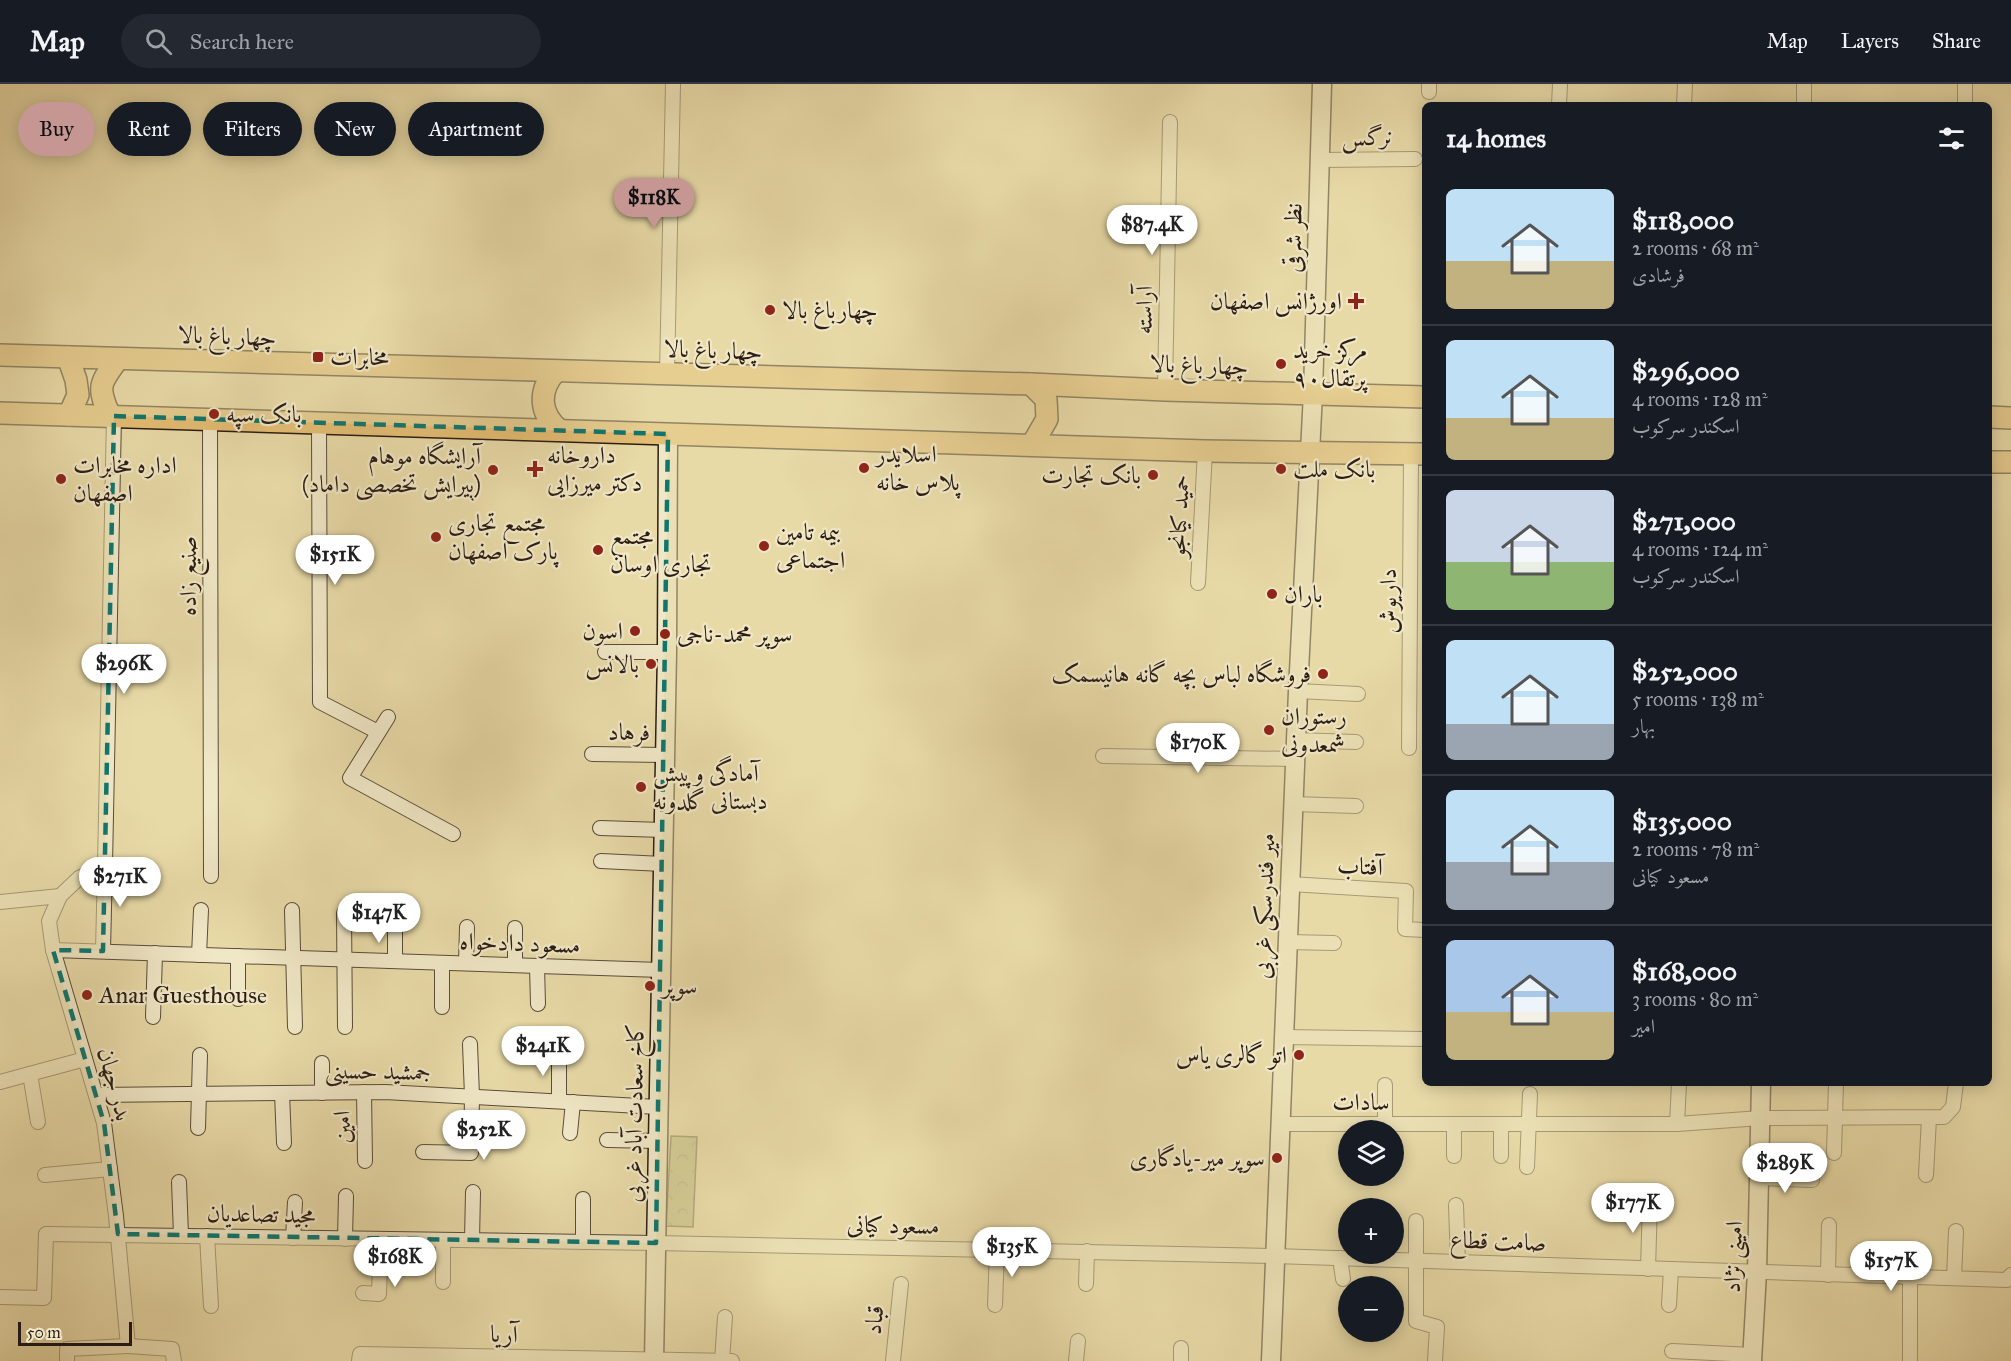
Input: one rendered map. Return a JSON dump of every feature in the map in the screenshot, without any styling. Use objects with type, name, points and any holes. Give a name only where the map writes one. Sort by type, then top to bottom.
[{"type":"main road","name":"نظر شرقی","points":[[1310,453],[1322,84]]},
{"type":"main road","name":"چهار باغ بالا","points":[[0,355],[1422,397]]},
{"type":"main road","points":[[68,357],[76,380],[78,395],[69,415]]},
{"type":"main road","points":[[112,416],[101,396],[103,378],[118,359]]},
{"type":"main road","points":[[556,371],[545,385],[542,401],[547,418],[558,430]]},
{"type":"main road","points":[[1031,384],[1046,399],[1047,419],[1032,445]]},
{"type":"main road","points":[[0,413],[1205,451],[1418,454]]},
{"type":"main road","points":[[1992,417],[2011,418]]},
{"type":"main road","name":"کاخ سعادت آباد غربی","points":[[654,1360],[667,652],[668,434]]},
{"type":"main road","name":"میر فندرسکی غربی","points":[[1271,1361],[1287,942],[1310,453]]},
{"type":"main road","points":[[1992,462],[2011,462]]},
{"type":"main road","name":"امینی نژاد","points":[[1752,1358],[1757,1272],[1761,1086]]},
{"type":"street","points":[[667,374],[673,84]]},
{"type":"street","points":[[1559,102],[1560,84]]},
{"type":"street","points":[[1684,102],[1685,84]]},
{"type":"street","points":[[1804,84],[1804,102]]},
{"type":"street","points":[[1965,84],[1965,102]]},
{"type":"street","name":"آراسته","points":[[1165,390],[1170,122]]},
{"type":"street","name":"نرگس","points":[[1319,160],[1415,159]]},
{"type":"street","points":[[104,951],[112,416]]},
{"type":"street","name":"صنیع زاده","points":[[210,419],[211,876]]},
{"type":"street","points":[[319,423],[320,702],[378,732]]},
{"type":"street","name":"حمید کیانجو","points":[[1198,583],[1205,451]]},
{"type":"street","name":"داریوش","points":[[1409,748],[1418,454]]},
{"type":"street","points":[[605,652],[667,652]]},
{"type":"street","points":[[1298,691],[1358,694]]},
{"type":"street","points":[[388,717],[350,778],[453,834]]},
{"type":"street","points":[[1296,740],[1356,742]]},
{"type":"street","name":"فرهاد","points":[[592,754],[665,755]]},
{"type":"street","points":[[1103,756],[1295,759]]},
{"type":"street","points":[[1293,804],[1356,806]]},
{"type":"street","points":[[600,828],[663,830]]},
{"type":"street","points":[[601,861],[663,864]]},
{"type":"street","points":[[0,902],[60,896],[79,878],[105,865]]},
{"type":"street","name":"آفتاب","points":[[1290,884],[1406,891],[1404,929],[1422,930]]},
{"type":"street","name":"بدر جهان","points":[[60,896],[50,921],[53,950],[104,1123],[118,1234],[128,1346]]},
{"type":"street","points":[[199,954],[201,910]]},
{"type":"street","points":[[291,910],[295,1027]]},
{"type":"street","points":[[344,913],[345,1027]]},
{"type":"street","points":[[466,963],[467,927]]},
{"type":"street","points":[[395,928],[395,961]]},
{"type":"street","points":[[515,928],[515,965]]},
{"type":"street","points":[[1287,942],[1334,943]]},
{"type":"street","name":"مسعود دادخواه","points":[[53,950],[661,970]]},
{"type":"street","points":[[153,1017],[155,953]]},
{"type":"street","points":[[238,956],[238,999]]},
{"type":"street","points":[[442,963],[442,1007]]},
{"type":"street","points":[[537,966],[538,1004]]},
{"type":"street","points":[[1283,1037],[1422,1039]]},
{"type":"street","points":[[423,1152],[471,1153],[470,1044]]},
{"type":"street","points":[[559,1053],[559,1101]]},
{"type":"street","points":[[198,1128],[200,1055]]},
{"type":"street","points":[[0,1082],[85,1059]]},
{"type":"street","points":[[322,1063],[322,1093]]},
{"type":"street","points":[[30,1074],[38,1122]]},
{"type":"street","points":[[1385,1085],[1385,1120]]},
{"type":"street","points":[[1677,1124],[1679,1086]]},
{"type":"street","points":[[1834,1153],[1836,1086]]},
{"type":"street","name":"سادات","points":[[1404,1124],[1677,1124],[1761,1118],[1944,1117],[1953,1107],[1956,1086]]},
{"type":"street","name":"جمشید حسینی","points":[[96,1095],[364,1092],[658,1107]]},
{"type":"street","name":"امین","points":[[364,1092],[365,1161]]},
{"type":"street","points":[[282,1093],[284,1143]]},
{"type":"street","points":[[1527,1167],[1530,1094]]},
{"type":"street","points":[[570,1133],[573,1102]]},
{"type":"street","points":[[1926,1175],[1929,1118]]},
{"type":"street","name":"سادات","points":[[1280,1124],[1338,1124]]},
{"type":"street","points":[[1454,1124],[1454,1156]]},
{"type":"street","points":[[1501,1124],[1501,1156]]},
{"type":"street","points":[[607,1140],[658,1142]]},
{"type":"street","points":[[45,1175],[110,1169]]},
{"type":"street","points":[[1759,1178],[1812,1180]]},
{"type":"street","points":[[179,1182],[181,1235]]},
{"type":"street","points":[[472,1240],[473,1192]]},
{"type":"street","points":[[345,1239],[346,1196]]},
{"type":"street","points":[[583,1199],[583,1242]]},
{"type":"street","points":[[1648,1269],[1650,1201]]},
{"type":"street","points":[[293,1238],[295,1202]]},
{"type":"street","points":[[1456,1205],[1458,1262]]},
{"type":"street","points":[[1416,1221],[1416,1321],[1437,1327],[1435,1361]]},
{"type":"street","points":[[1828,1275],[1829,1225]]},
{"type":"street","points":[[1954,1278],[1956,1231]]},
{"type":"street","name":"مجید تصاعدیان","points":[[0,1297],[44,1298],[46,1234],[656,1242]]},
{"type":"street","points":[[207,1236],[211,1306]]},
{"type":"street","points":[[363,1293],[380,1294],[381,1239]]},
{"type":"street","points":[[443,1240],[443,1282]]},
{"type":"street","name":"مسعود کیانی","points":[[656,1242],[1274,1256]]},
{"type":"street","points":[[995,1305],[997,1250]]},
{"type":"street","points":[[1086,1284],[1087,1251]]},
{"type":"street","name":"صامت قطاع","points":[[1274,1256],[1338,1258]]},
{"type":"street","name":"صامت قطاع","points":[[1404,1261],[2010,1279]]},
{"type":"street","points":[[1669,1305],[1671,1269]]},
{"type":"street","points":[[1910,1277],[1910,1361]]},
{"type":"street","name":"قباد","points":[[893,1361],[901,1284]]},
{"type":"street","points":[[722,1361],[725,1317]]},
{"type":"street","points":[[1076,1361],[1078,1341]]},
{"type":"street","points":[[67,1361],[67,1349],[128,1346],[172,1349],[174,1361]]},
{"type":"street","points":[[1672,1352],[1752,1358]]},
{"type":"street","name":"آریا","points":[[359,1361],[360,1354],[423,1358],[732,1361]]},
{"type":"highlighted area","points":[[114,416],[668,434],[656,1243],[118,1234],[104,1123],[53,950],[103,951]]},
{"type":"green space","points":[[671,1136],[697,1137],[693,1227],[666,1226]]},
{"type":"place","name":"اورژانس اصفهان","points":[[1356,301]]},
{"type":"place","name":"چهارباغ بالا","points":[[770,310]]},
{"type":"place","name":"مخابرات","points":[[318,357]]},
{"type":"place","name":"مرکز خرید پرتقال۹۰","points":[[1281,364]]},
{"type":"place","name":"بانک سپه","points":[[214,414]]},
{"type":"place","name":"اسلایدر پلاس خانه","points":[[864,468]]},
{"type":"place","name":"داروخانه دکتر میرزایی","points":[[535,469]]},
{"type":"place","name":"بانک ملت","points":[[1281,469]]},
{"type":"place","name":"آرایشگاه موهام (پیرایش تخصصی داماد)","points":[[493,470]]},
{"type":"place","name":"بانک تجارت","points":[[1153,475]]},
{"type":"place","name":"اداره مخابرات اصفهان","points":[[61,479]]},
{"type":"place","name":"مجتمع تجاری پارک اصفهان","points":[[436,537]]},
{"type":"place","name":"بیمه تامین اجتماعی","points":[[764,546]]},
{"type":"place","name":"مجتمع تجاری اوسان","points":[[598,550]]},
{"type":"place","name":"باران","points":[[1272,594]]},
{"type":"place","name":"اسون","points":[[635,631]]},
{"type":"place","name":"سوپر محمد-ناجی","points":[[665,634]]},
{"type":"place","name":"بالانس","points":[[651,664]]},
{"type":"place","name":"فروشگاه لباس بچه گانه هانیسمک","points":[[1323,674]]},
{"type":"place","name":"رستوران شمعدونی","points":[[1269,730]]},
{"type":"place","name":"آمادگی وپیش دبستانی گلدونه","points":[[641,787]]},
{"type":"place","name":"سوپر","points":[[650,986]]},
{"type":"place","name":"Anar Guesthouse","points":[[87,995]]},
{"type":"place","name":"اتو گالری یاس","points":[[1299,1055]]},
{"type":"place","name":"سوپر میر-یادگاری","points":[[1277,1158]]}]
